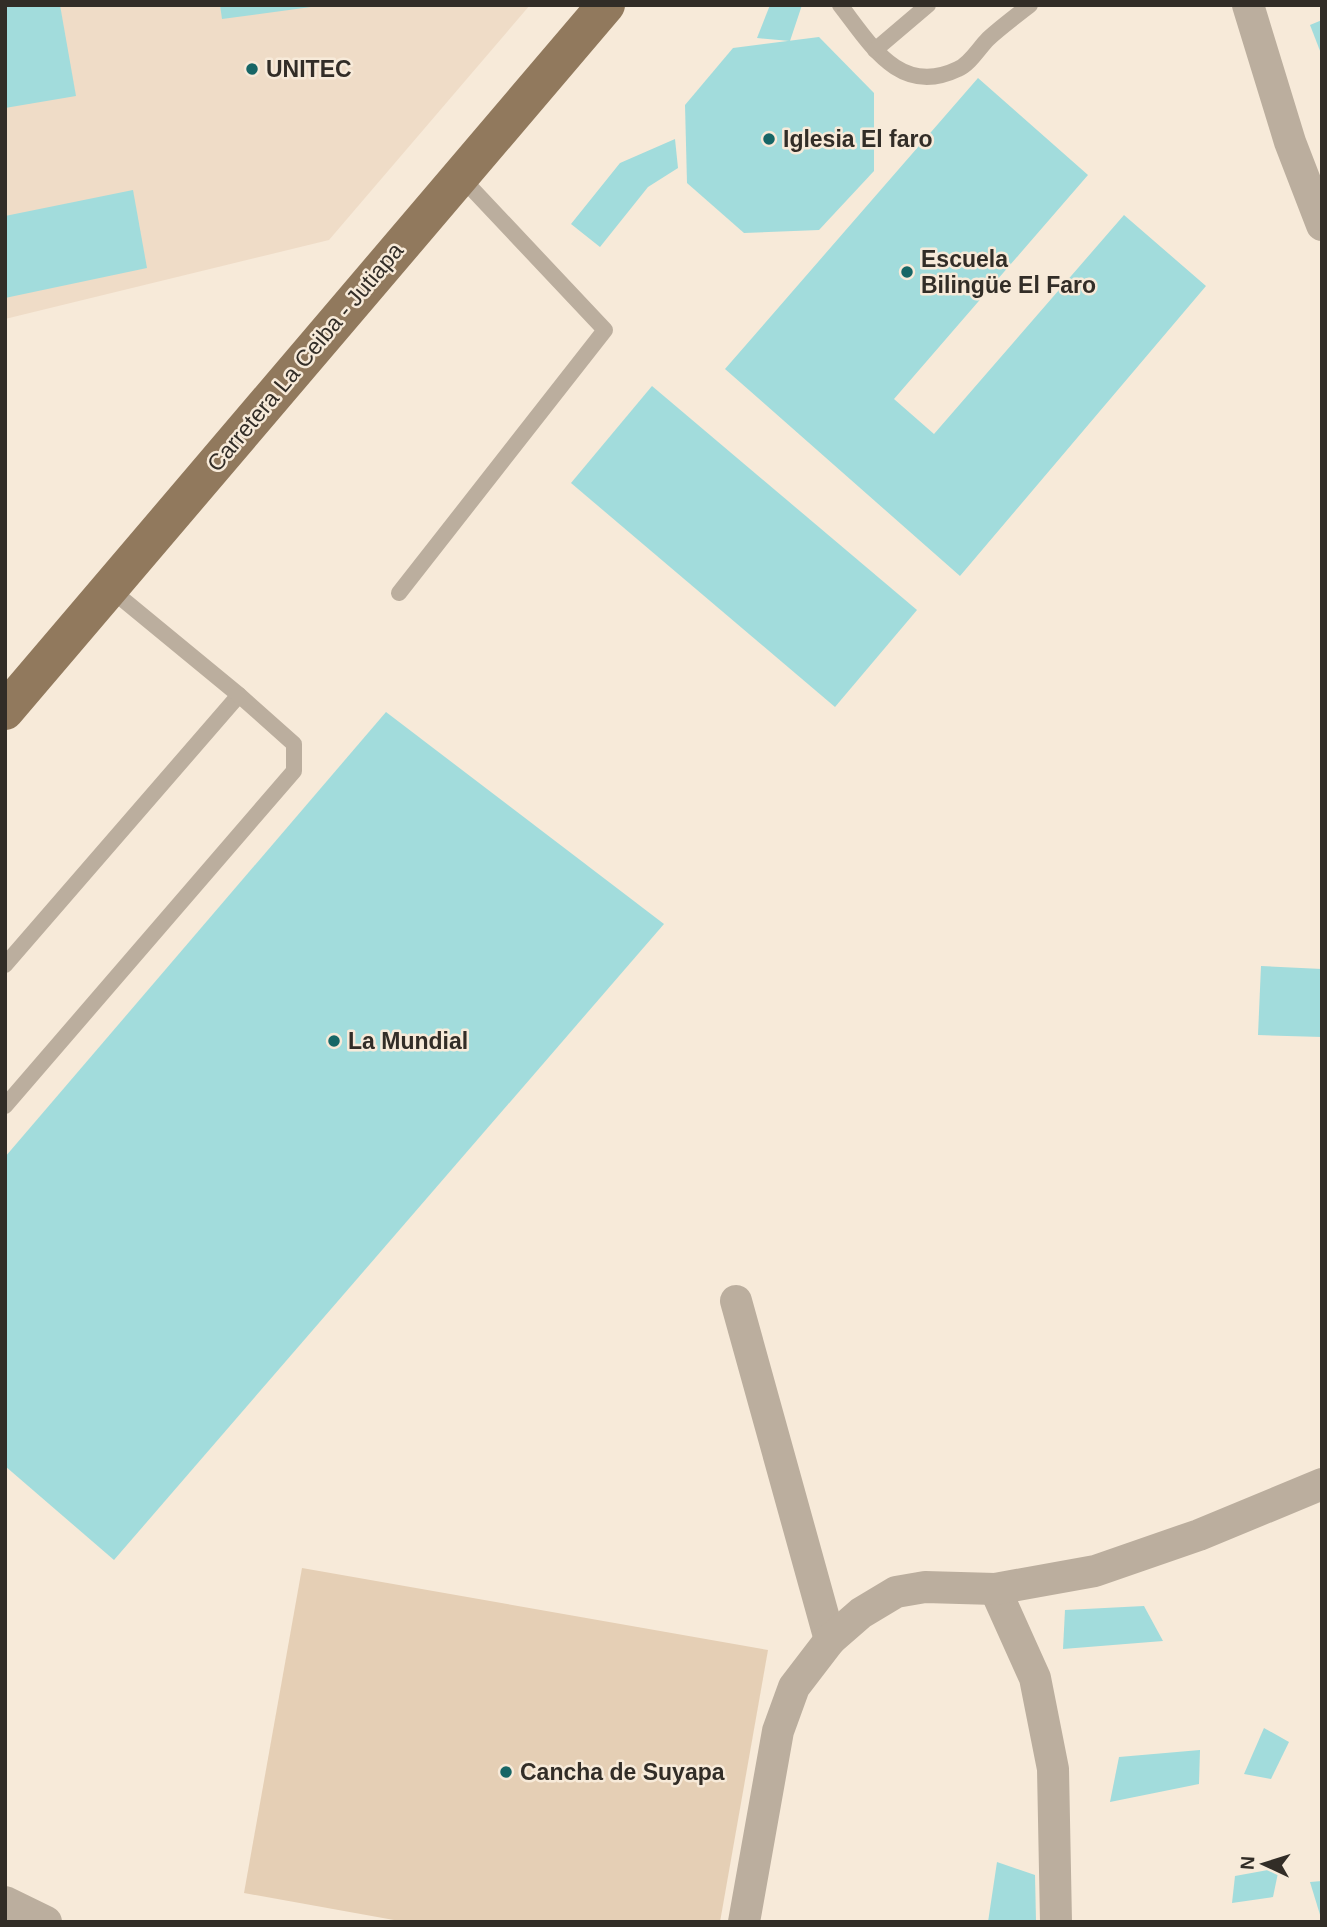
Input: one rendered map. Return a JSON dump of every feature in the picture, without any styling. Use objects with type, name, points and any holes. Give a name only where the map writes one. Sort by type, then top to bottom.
[{"type":"main road","name":"Carretera La Ceiba - Jutiapa","points":[[5,711],[606,5]]},
{"type":"street","points":[[1248,5],[1290,142],[1322,225]]},
{"type":"street","points":[[736,1301],[830,1640]]},
{"type":"street","points":[[744,1922],[778,1731],[794,1687],[830,1640],[861,1613],[896,1592],[925,1587],[995,1589],[1095,1571],[1199,1535],[1322,1483]]},
{"type":"street","points":[[995,1589],[1035,1678],[1053,1769],[1056,1922]]},
{"type":"street","points":[[5,1902],[46,1922]]},
{"type":"lane","points":[[840,5],[875,50],[893,68],[923,79],[960,69],[988,39],[1030,5]]},
{"type":"lane","points":[[875,50],[928,5]]},
{"type":"lane","points":[[399,593],[605,330],[459,175]]},
{"type":"lane","points":[[5,1105],[294,771],[294,744],[109,588]]},
{"type":"lane","points":[[5,965],[239,695]]},
{"type":"shaded area","points":[[5,5],[530,5],[329,240],[5,319]]},
{"type":"shaded area","name":"Cancha de Suyapa","points":[[302,1568],[768,1650],[720,1922],[405,1922],[244,1893]]},
{"type":"building","points":[[5,5],[60,5],[76,96],[5,108]]},
{"type":"building","points":[[220,5],[311,5],[311,7],[222,19]]},
{"type":"building","points":[[770,5],[802,5],[790,41],[757,38]]},
{"type":"building","points":[[1322,20],[1322,56],[1310,25]]},
{"type":"building","points":[[819,37],[874,93],[874,171],[819,230],[744,233],[687,183],[685,105],[733,48]]},
{"type":"building","name":"Escuela Bilingüe El Faro","points":[[978,78],[1088,175],[894,399],[934,434],[1124,215],[1206,286],[960,576],[725,369]]},
{"type":"building","points":[[675,139],[678,168],[648,187],[600,247],[571,224],[620,163]]},
{"type":"building","points":[[133,190],[147,268],[5,298],[5,216]]},
{"type":"building","points":[[652,386],[917,610],[835,707],[571,483]]},
{"type":"building","name":"La Mundial","points":[[386,712],[664,924],[114,1560],[5,1466],[5,1157]]},
{"type":"building","points":[[1261,966],[1322,969],[1322,1037],[1258,1035]]},
{"type":"building","points":[[1144,1606],[1163,1641],[1063,1649],[1065,1610]]},
{"type":"building","points":[[1264,1728],[1289,1742],[1271,1779],[1244,1774]]},
{"type":"building","points":[[1200,1750],[1199,1784],[1110,1802],[1119,1757]]},
{"type":"building","points":[[997,1862],[1035,1875],[1036,1921],[988,1922]]},
{"type":"building","points":[[1279,1868],[1273,1897],[1232,1903],[1235,1876]]},
{"type":"building","points":[[1322,1881],[1322,1918],[1321,1918],[1310,1882]]},
{"type":"place","name":"UNITEC","points":[[252,69]]},
{"type":"place","name":"Iglesia El faro","points":[[769,139]]},
{"type":"place","name":"Escuela Bilingüe El Faro","points":[[907,272]]},
{"type":"place","name":"La Mundial","points":[[334,1041]]},
{"type":"place","name":"Cancha de Suyapa","points":[[506,1772]]}]
